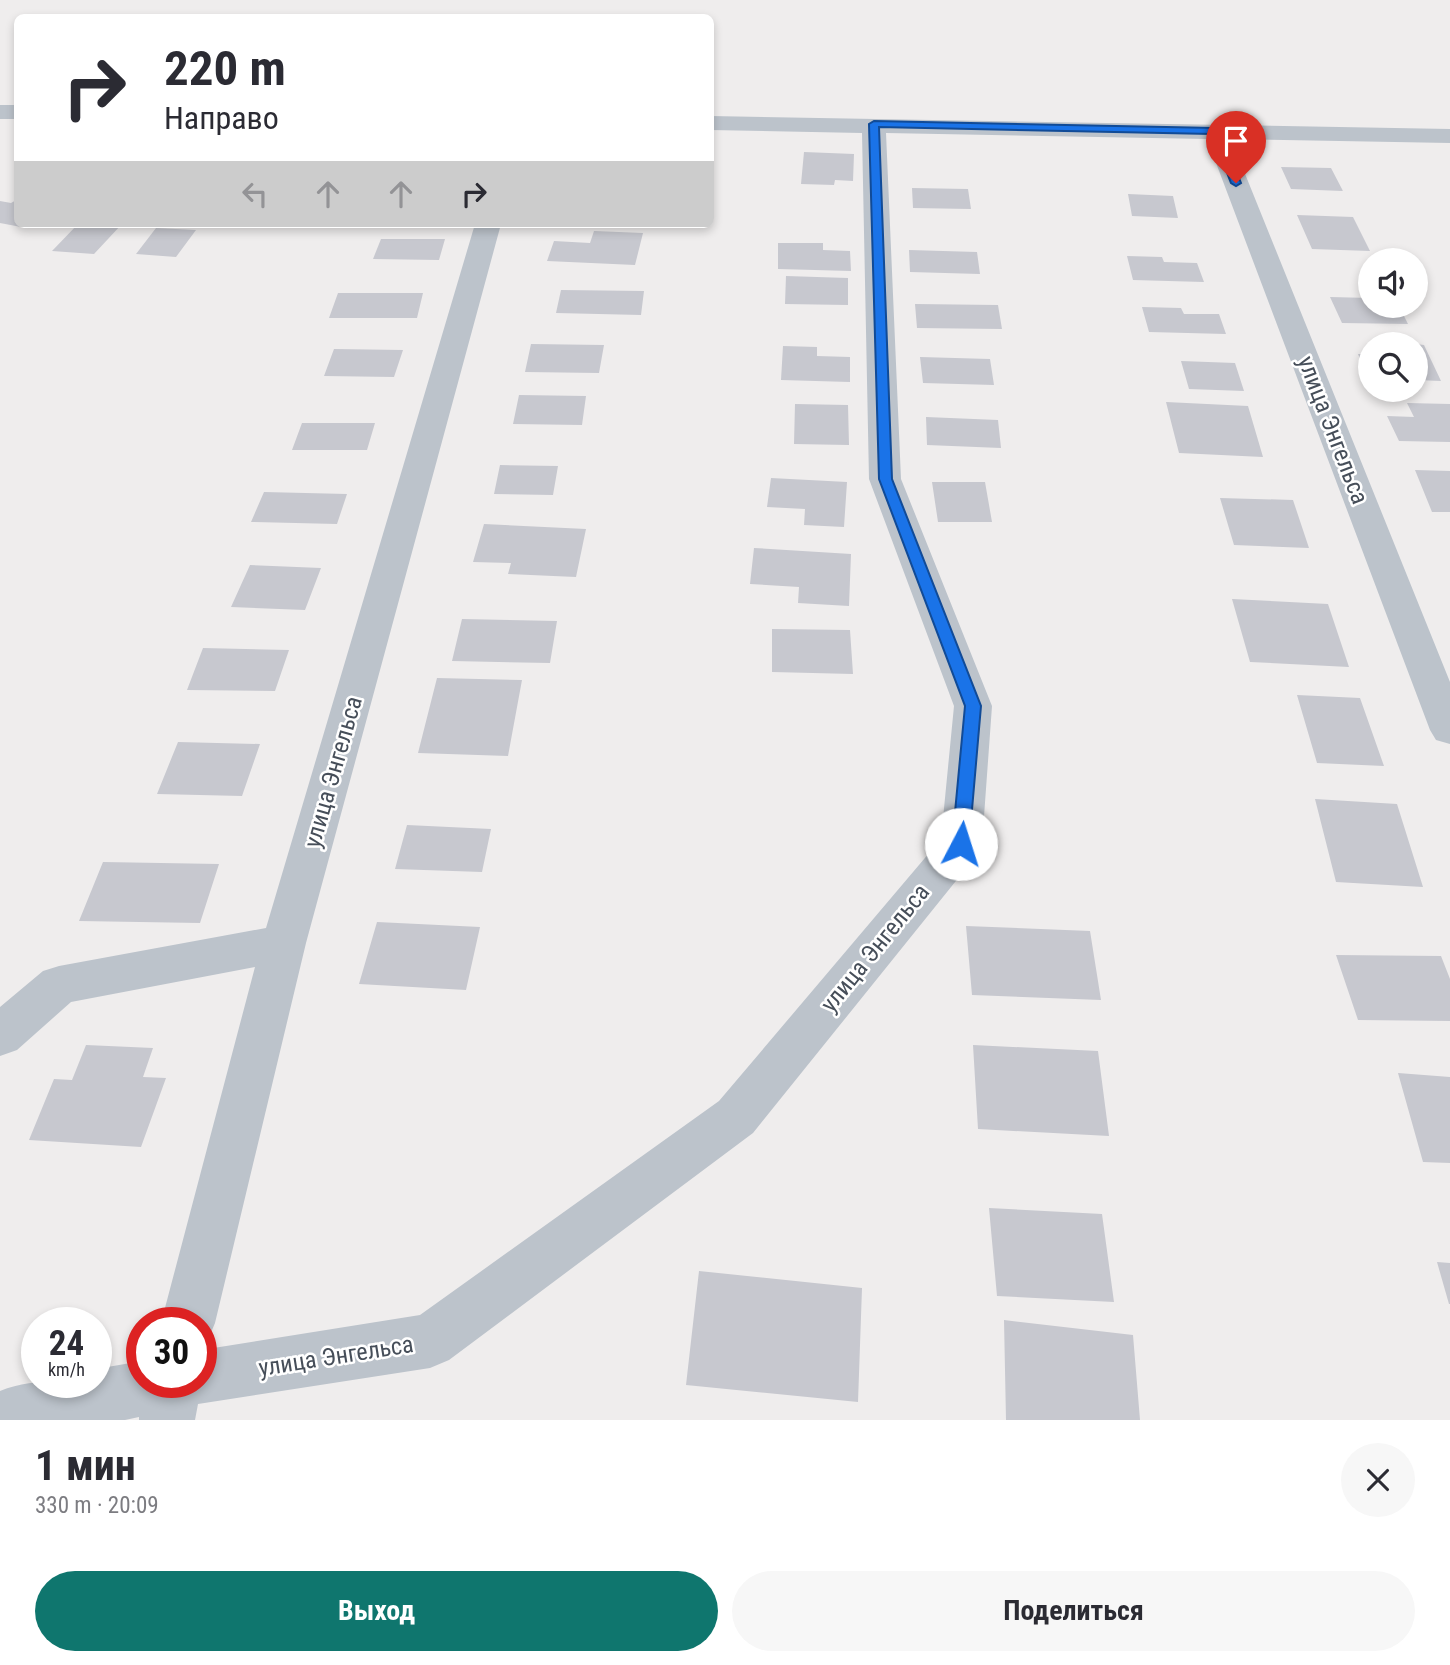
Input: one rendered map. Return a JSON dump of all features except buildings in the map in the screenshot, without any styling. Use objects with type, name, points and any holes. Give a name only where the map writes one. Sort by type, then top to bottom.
[{"type":"street","points":[[714,123],[1450,136]]},
{"type":"street","name":"улица Энгельса","points":[[217,1375],[430,1341],[736,1117],[961,844],[973,706],[885,479],[874,124]]},
{"type":"street","name":"улица Энгельса","points":[[1216,131],[1450,730]]},
{"type":"street","name":"улица Энгельса","points":[[192,1307],[284,943],[487,228]]},
{"type":"street","points":[[0,1035],[58,985],[284,943]]},
{"type":"street","points":[[10,1417],[126,1393]]},
{"type":"street","points":[[167,1420],[171,1398]]},
{"type":"route","points":[[961,844],[973,706],[885,479],[874,124],[1216,131],[1236,183]]}]
